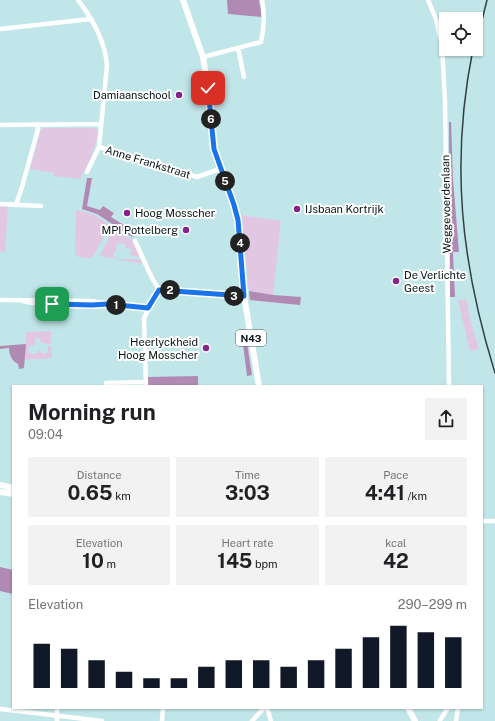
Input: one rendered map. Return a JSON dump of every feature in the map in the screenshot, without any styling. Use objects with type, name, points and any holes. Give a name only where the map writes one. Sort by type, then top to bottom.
[{"type":"main road","name":"N43","points":[[183,0],[203,57],[214,149],[238,220],[244,296],[259,385]]},
{"type":"main road","points":[[0,485],[12,488]]},
{"type":"main road","points":[[0,492],[12,494]]},
{"type":"main road","points":[[409,709],[416,721]]},
{"type":"street","points":[[78,0],[91,19],[104,50],[107,65],[99,147],[87,172]]},
{"type":"street","points":[[203,57],[261,42],[264,32],[262,0]]},
{"type":"street","name":"Weggevoerdenlaan","points":[[428,0],[436,19],[442,46],[445,117],[449,385]]},
{"type":"street","points":[[0,29],[91,19]]},
{"type":"street","points":[[238,48],[244,77]]},
{"type":"street","points":[[0,124],[101,124]]},
{"type":"street","points":[[16,205],[38,129],[38,124]]},
{"type":"street","name":"Anne Frankstraat","points":[[99,147],[197,177],[220,169]]},
{"type":"street","points":[[0,204],[40,206]]},
{"type":"street","points":[[135,241],[159,290]]},
{"type":"street","points":[[159,290],[244,296]]},
{"type":"street","points":[[106,383],[146,384],[144,318],[159,290]]},
{"type":"street","points":[[0,300],[23,301],[32,304],[108,304],[148,308]]},
{"type":"street","points":[[483,521],[495,521]]},
{"type":"street","points":[[0,709],[102,721]]},
{"type":"street","points":[[57,721],[58,709]]},
{"type":"street","points":[[162,721],[163,709]]},
{"type":"street","points":[[252,721],[263,709]]},
{"type":"street","points":[[267,709],[271,721]]},
{"type":"street","points":[[440,720],[447,709]]},
{"type":"street","points":[[456,721],[458,709]]},
{"type":"shaded area","points":[[227,0],[259,0],[262,17],[228,14]]},
{"type":"shaded area","points":[[449,122],[451,122],[453,179],[459,252],[453,252],[455,297],[450,297]]},
{"type":"shaded area","points":[[44,128],[94,128],[98,131],[96,143],[81,179],[54,176],[54,173],[30,169],[41,130]]},
{"type":"shaded area","points":[[87,178],[92,178],[87,206],[100,210],[103,206],[114,213],[111,217],[137,234],[132,237],[97,214],[82,209]]},
{"type":"shaded area","points":[[0,206],[8,206],[5,252],[0,251]]},
{"type":"shaded area","points":[[76,210],[93,214],[110,225],[91,258],[78,257],[75,255]]},
{"type":"shaded area","points":[[241,215],[281,221],[273,295],[249,291]]},
{"type":"shaded area","points":[[113,228],[133,241],[142,257],[130,255],[131,249],[125,248],[126,244],[117,243],[116,252],[114,252],[113,258],[142,260],[143,264],[100,256]]},
{"type":"shaded area","points":[[249,291],[273,295],[301,297],[300,305],[250,300]]},
{"type":"shaded area","points":[[458,300],[467,300],[469,315],[479,349],[470,351]]},
{"type":"shaded area","points":[[245,330],[252,375],[247,376],[242,336],[237,336],[237,331]]},
{"type":"shaded area","points":[[51,331],[51,344],[41,343],[40,338],[36,338],[35,345],[31,345],[28,349],[32,354],[36,354],[39,349],[41,353],[45,354],[48,351],[48,346],[51,346],[52,358],[25,360],[26,332]]},
{"type":"shaded area","points":[[26,344],[24,368],[19,369],[18,364],[11,358],[9,348],[0,349],[0,346]]},
{"type":"shaded area","points":[[198,376],[198,385],[148,385],[147,377]]},
{"type":"shaded area","points":[[0,567],[12,570],[12,594],[0,591]]},
{"type":"railway","points":[[483,16],[487,0]]},
{"type":"railway","points":[[472,56],[466,91],[462,132],[461,173],[463,212],[467,252],[474,292],[483,332],[495,373]]},
{"type":"place","name":"Damiaanschool","points":[[179,95]]},
{"type":"place","name":"IJsbaan Kortrijk","points":[[297,209]]},
{"type":"place","name":"Hoog Mosscher","points":[[127,213]]},
{"type":"place","name":"MPI Pottelberg","points":[[186,230]]},
{"type":"place","name":"De Verlichte Geest","points":[[396,281]]},
{"type":"place","name":"Heerlyckheid Hoog Mosscher","points":[[206,348]]},
{"type":"route","points":[[52,304],[108,304],[148,308],[159,290],[244,296],[238,220],[214,149],[208,88]]}]
